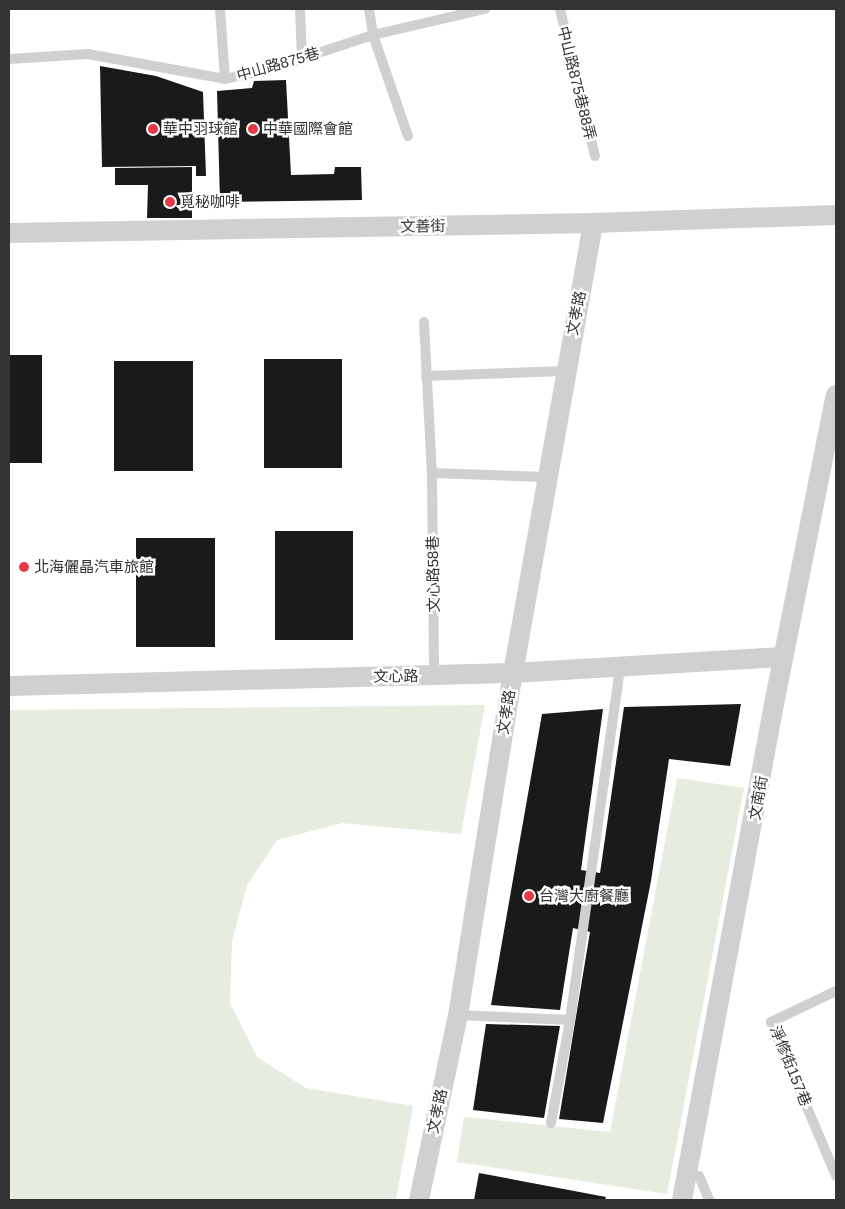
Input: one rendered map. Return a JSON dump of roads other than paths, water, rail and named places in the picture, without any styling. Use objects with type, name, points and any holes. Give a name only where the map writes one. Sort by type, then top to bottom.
[{"type":"street","name":"文善街","points":[[9,233],[593,223],[781,222],[836,215]]},
{"type":"street","name":"文孝路","points":[[418,1200],[458,1015],[513,673],[533,592],[547,476],[565,371],[581,312],[593,223]]},
{"type":"street","name":"文南街","points":[[682,1200],[784,657],[836,395]]},
{"type":"street","name":"文心路","points":[[9,686],[513,673],[620,667],[704,656],[784,657]]},
{"type":"lane","points":[[220,9],[225,79]]},
{"type":"lane","points":[[300,9],[302,59]]},
{"type":"lane","points":[[368,9],[372,35],[408,136]]},
{"type":"lane","name":"中山路875巷","points":[[9,59],[88,54],[225,79],[302,59],[372,35],[485,9]]},
{"type":"lane","name":"中山路875巷88弄","points":[[560,9],[595,156]]},
{"type":"lane","name":"文心路58巷","points":[[424,322],[432,473],[434,675]]},
{"type":"lane","points":[[426,376],[565,371]]},
{"type":"lane","points":[[432,473],[547,476]]},
{"type":"lane","points":[[551,1123],[570,1020],[620,667]]},
{"type":"lane","name":"淨修街157巷","points":[[836,991],[771,1022],[836,1176]]},
{"type":"lane","points":[[458,1015],[570,1020]]},
{"type":"lane","points":[[699,1176],[709,1200]]},
{"type":"place","name":"華中羽球館","points":[[153,129]]},
{"type":"place","name":"中華國際會館","points":[[253,129]]},
{"type":"place","name":"覓秘咖啡","points":[[170,202]]},
{"type":"place","name":"北海儷晶汽車旅館","points":[[24,567]]},
{"type":"place","name":"台灣大廚餐廳","points":[[529,896]]}]
